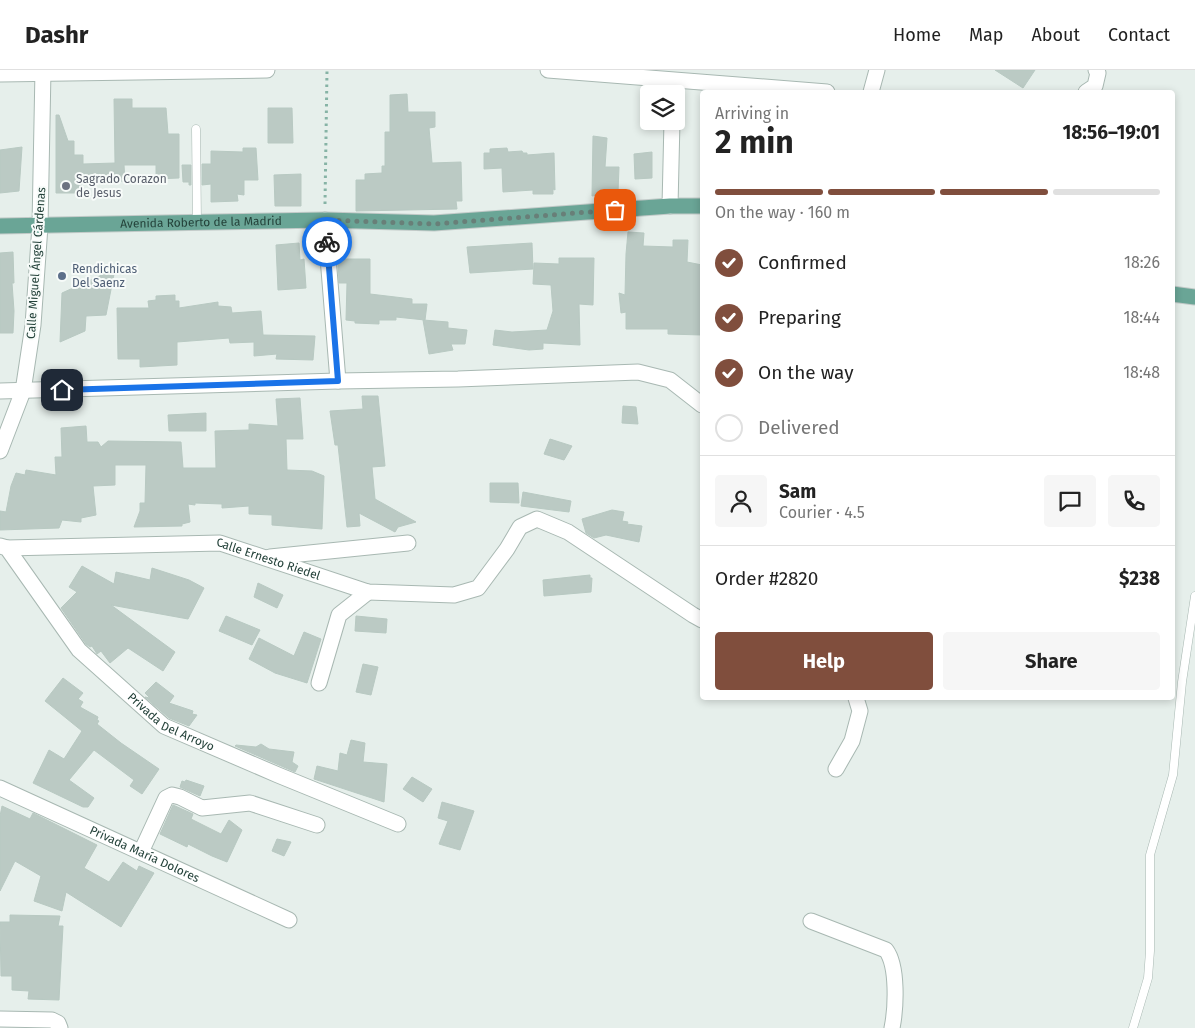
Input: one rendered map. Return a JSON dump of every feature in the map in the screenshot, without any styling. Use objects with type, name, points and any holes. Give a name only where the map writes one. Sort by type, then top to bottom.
[{"type":"main road","name":"Avenida Roberto de la Madrid","points":[[0,226],[325,220],[434,224],[670,206],[700,206]]},
{"type":"main road","points":[[1175,294],[1195,297]]},
{"type":"street","points":[[0,74],[267,70]]},
{"type":"street","points":[[548,70],[799,90]]},
{"type":"street","points":[[872,90],[877,70]]},
{"type":"street","points":[[1089,90],[1095,86],[1098,73],[1096,70]]},
{"type":"street","name":"Calle Miguel Ángel Cárdenas","points":[[0,452],[23,391],[33,325],[40,226],[43,72]]},
{"type":"street","points":[[670,206],[672,130]]},
{"type":"street","points":[[325,220],[338,381]]},
{"type":"street","points":[[0,390],[23,391],[458,379],[638,372],[670,380],[700,403]]},
{"type":"street","name":"Calle Ernesto Riedel","points":[[3,547],[220,543],[368,592],[454,595],[478,588],[507,549],[520,527],[537,519],[568,532],[700,619]]},
{"type":"street","points":[[264,557],[408,543]]},
{"type":"street","name":"Privada Del Arroyo","points":[[3,547],[79,650],[164,726],[398,824]]},
{"type":"street","points":[[319,683],[340,615],[368,592]]},
{"type":"street","points":[[836,769],[852,741],[860,711],[857,700]]},
{"type":"street","name":"Privada María Dolores","points":[[0,788],[289,920]]},
{"type":"street","points":[[141,852],[166,798],[172,796],[180,797],[202,808],[250,803],[317,825]]},
{"type":"street","points":[[811,921],[886,950],[891,957],[895,1011],[892,1028]]},
{"type":"street","points":[[0,1019],[52,1020],[58,1023],[60,1028]]},
{"type":"lane","points":[[196,129],[197,223]]},
{"type":"lane","points":[[1133,1028],[1148,978],[1150,952],[1150,855],[1174,775],[1182,682],[1195,596]]},
{"type":"path","points":[[325,220],[326,70]]},
{"type":"building","points":[[995,70],[1035,70],[1023,88]]},
{"type":"building","points":[[407,94],[408,112],[435,112],[435,127],[429,128],[432,163],[461,162],[462,201],[456,201],[457,209],[356,211],[356,180],[365,180],[365,174],[382,173],[382,166],[385,166],[385,132],[390,132],[390,95]]},
{"type":"building","points":[[114,99],[132,99],[132,108],[166,108],[168,134],[179,134],[179,178],[156,179],[156,165],[124,165],[125,181],[81,182],[81,193],[56,193],[56,115],[59,115],[68,141],[74,141],[74,155],[83,155],[83,164],[115,163]]},
{"type":"building","points":[[268,108],[292,108],[293,143],[268,143]]},
{"type":"building","points":[[593,136],[607,138],[605,167],[619,167],[618,192],[592,196]]},
{"type":"building","points":[[22,147],[19,191],[0,193],[0,150]]},
{"type":"building","points":[[243,148],[256,148],[258,180],[244,180],[244,195],[237,194],[238,201],[211,202],[211,184],[202,185],[202,164],[211,164],[211,151],[243,152]]},
{"type":"building","points":[[507,148],[508,152],[522,151],[527,153],[527,155],[554,153],[555,190],[553,189],[553,194],[533,194],[533,190],[503,192],[502,168],[484,169],[484,153],[490,153],[490,149]]},
{"type":"building","points":[[652,152],[652,178],[635,179],[634,154]]},
{"type":"building","points":[[182,165],[191,165],[191,185],[189,185],[189,182],[183,182]]},
{"type":"building","points":[[301,174],[301,206],[275,206],[274,175]]},
{"type":"building","points":[[628,232],[644,233],[643,246],[673,247],[673,240],[688,240],[687,262],[700,265],[700,335],[668,334],[668,329],[626,329],[626,312],[621,313],[619,293],[625,295]]},
{"type":"building","points":[[299,243],[300,260],[304,259],[306,288],[278,290],[276,245]]},
{"type":"building","points":[[532,243],[533,269],[470,273],[467,247]]},
{"type":"building","points":[[13,252],[13,333],[0,333],[0,253]]},
{"type":"building","points":[[559,258],[594,258],[593,305],[579,304],[580,345],[543,343],[543,349],[529,350],[493,345],[495,330],[512,332],[547,330],[553,311],[551,285],[533,284],[534,263],[559,264]]},
{"type":"building","points":[[338,259],[370,259],[370,294],[412,299],[412,304],[427,304],[425,320],[396,317],[396,320],[379,320],[379,324],[355,323],[355,321],[346,320],[347,283],[339,283]]},
{"type":"building","points":[[115,269],[106,315],[86,316],[85,331],[60,342],[62,293]]},
{"type":"building","points":[[175,295],[175,301],[179,301],[179,308],[218,302],[218,306],[231,307],[232,313],[261,311],[263,335],[315,336],[313,360],[276,359],[277,354],[254,356],[254,342],[230,343],[229,338],[177,342],[177,365],[140,367],[140,359],[118,359],[117,308],[149,308],[148,301],[156,300],[156,296]]},
{"type":"building","points":[[423,320],[448,322],[448,328],[467,330],[465,344],[451,344],[453,350],[429,354]]},
{"type":"building","points":[[362,396],[378,396],[385,466],[372,467],[375,499],[416,522],[398,527],[395,532],[359,513],[360,526],[347,527],[338,445],[335,445],[330,411],[363,409]]},
{"type":"building","points":[[300,398],[303,439],[286,439],[287,470],[312,471],[324,476],[322,529],[272,525],[272,515],[249,514],[249,506],[222,508],[222,504],[195,503],[195,505],[188,504],[190,522],[182,524],[182,526],[134,527],[140,511],[140,503],[145,503],[146,465],[115,465],[115,485],[93,486],[96,515],[81,518],[81,522],[62,520],[59,528],[0,530],[0,511],[6,512],[11,486],[16,473],[25,475],[26,470],[56,475],[55,457],[62,457],[61,428],[86,426],[87,442],[98,442],[101,447],[108,441],[181,442],[183,468],[216,468],[215,431],[249,430],[249,424],[278,426],[276,399]]},
{"type":"building","points":[[623,406],[636,407],[638,424],[622,423]]},
{"type":"building","points":[[206,413],[206,431],[169,431],[168,415]]},
{"type":"building","points":[[550,439],[572,446],[564,460],[544,454]]},
{"type":"building","points":[[490,483],[518,483],[519,503],[490,502]]},
{"type":"building","points":[[523,492],[571,501],[569,512],[521,506]]},
{"type":"building","points":[[612,510],[624,512],[622,521],[628,522],[627,524],[642,526],[639,542],[606,535],[594,538],[586,533],[582,519]]},
{"type":"building","points":[[82,566],[114,584],[116,572],[150,580],[152,568],[189,580],[204,588],[188,619],[111,605],[175,652],[163,671],[128,648],[110,663],[101,651],[97,654],[92,646],[90,647],[86,644],[61,608],[77,592],[69,587]]},
{"type":"building","points":[[590,575],[590,578],[592,578],[591,592],[544,596],[543,580]]},
{"type":"building","points":[[258,583],[283,595],[277,608],[254,597]]},
{"type":"building","points":[[226,616],[260,630],[252,645],[219,631]]},
{"type":"building","points":[[356,616],[387,619],[386,633],[355,631]]},
{"type":"building","points":[[304,632],[321,639],[307,683],[275,673],[249,659],[259,638],[294,656]]},
{"type":"building","points":[[363,664],[378,667],[371,695],[356,692]]},
{"type":"building","points":[[63,678],[83,693],[78,699],[83,702],[80,707],[98,717],[97,720],[99,721],[97,724],[159,769],[142,794],[130,786],[134,780],[94,750],[69,780],[94,798],[88,807],[83,807],[33,783],[49,750],[64,759],[82,731],[45,701]]},
{"type":"building","points":[[156,682],[174,696],[169,703],[193,711],[192,714],[197,715],[189,726],[169,718],[145,697],[150,698],[145,693]]},
{"type":"building","points":[[351,740],[365,743],[363,762],[387,764],[384,802],[314,779],[317,766],[338,771],[340,753],[347,755]]},
{"type":"building","points":[[261,744],[269,749],[294,752],[292,762],[298,766],[295,772],[235,746],[256,747]]},
{"type":"building","points":[[412,777],[432,789],[423,802],[403,789]]},
{"type":"building","points":[[186,780],[204,786],[200,796],[180,787],[182,781],[185,782]]},
{"type":"building","points":[[442,802],[474,811],[460,850],[439,844],[448,821],[438,818]]},
{"type":"building","points":[[173,805],[193,814],[191,819],[221,834],[229,820],[242,830],[227,862],[188,844],[187,847],[160,834]]},
{"type":"building","points":[[2,806],[30,819],[33,813],[97,845],[84,868],[109,882],[123,862],[137,871],[139,866],[154,873],[121,927],[66,892],[62,911],[34,901],[41,876],[15,861],[0,891],[0,816]]},
{"type":"building","points":[[277,839],[291,842],[284,856],[272,851]]},
{"type":"building","points":[[10,915],[60,916],[58,926],[63,926],[59,1000],[28,999],[29,991],[12,990],[12,976],[1,976],[0,922],[10,922]]},
{"type":"way so far","points":[[327,242],[325,220],[434,224],[615,210]]},
{"type":"place","name":"Sagrado Corazon de Jesus","points":[[66,186]]},
{"type":"place","name":"Rendichicas Del Saenz","points":[[62,276]]},
{"type":"route","points":[[62,390],[338,381],[327,242]]}]
